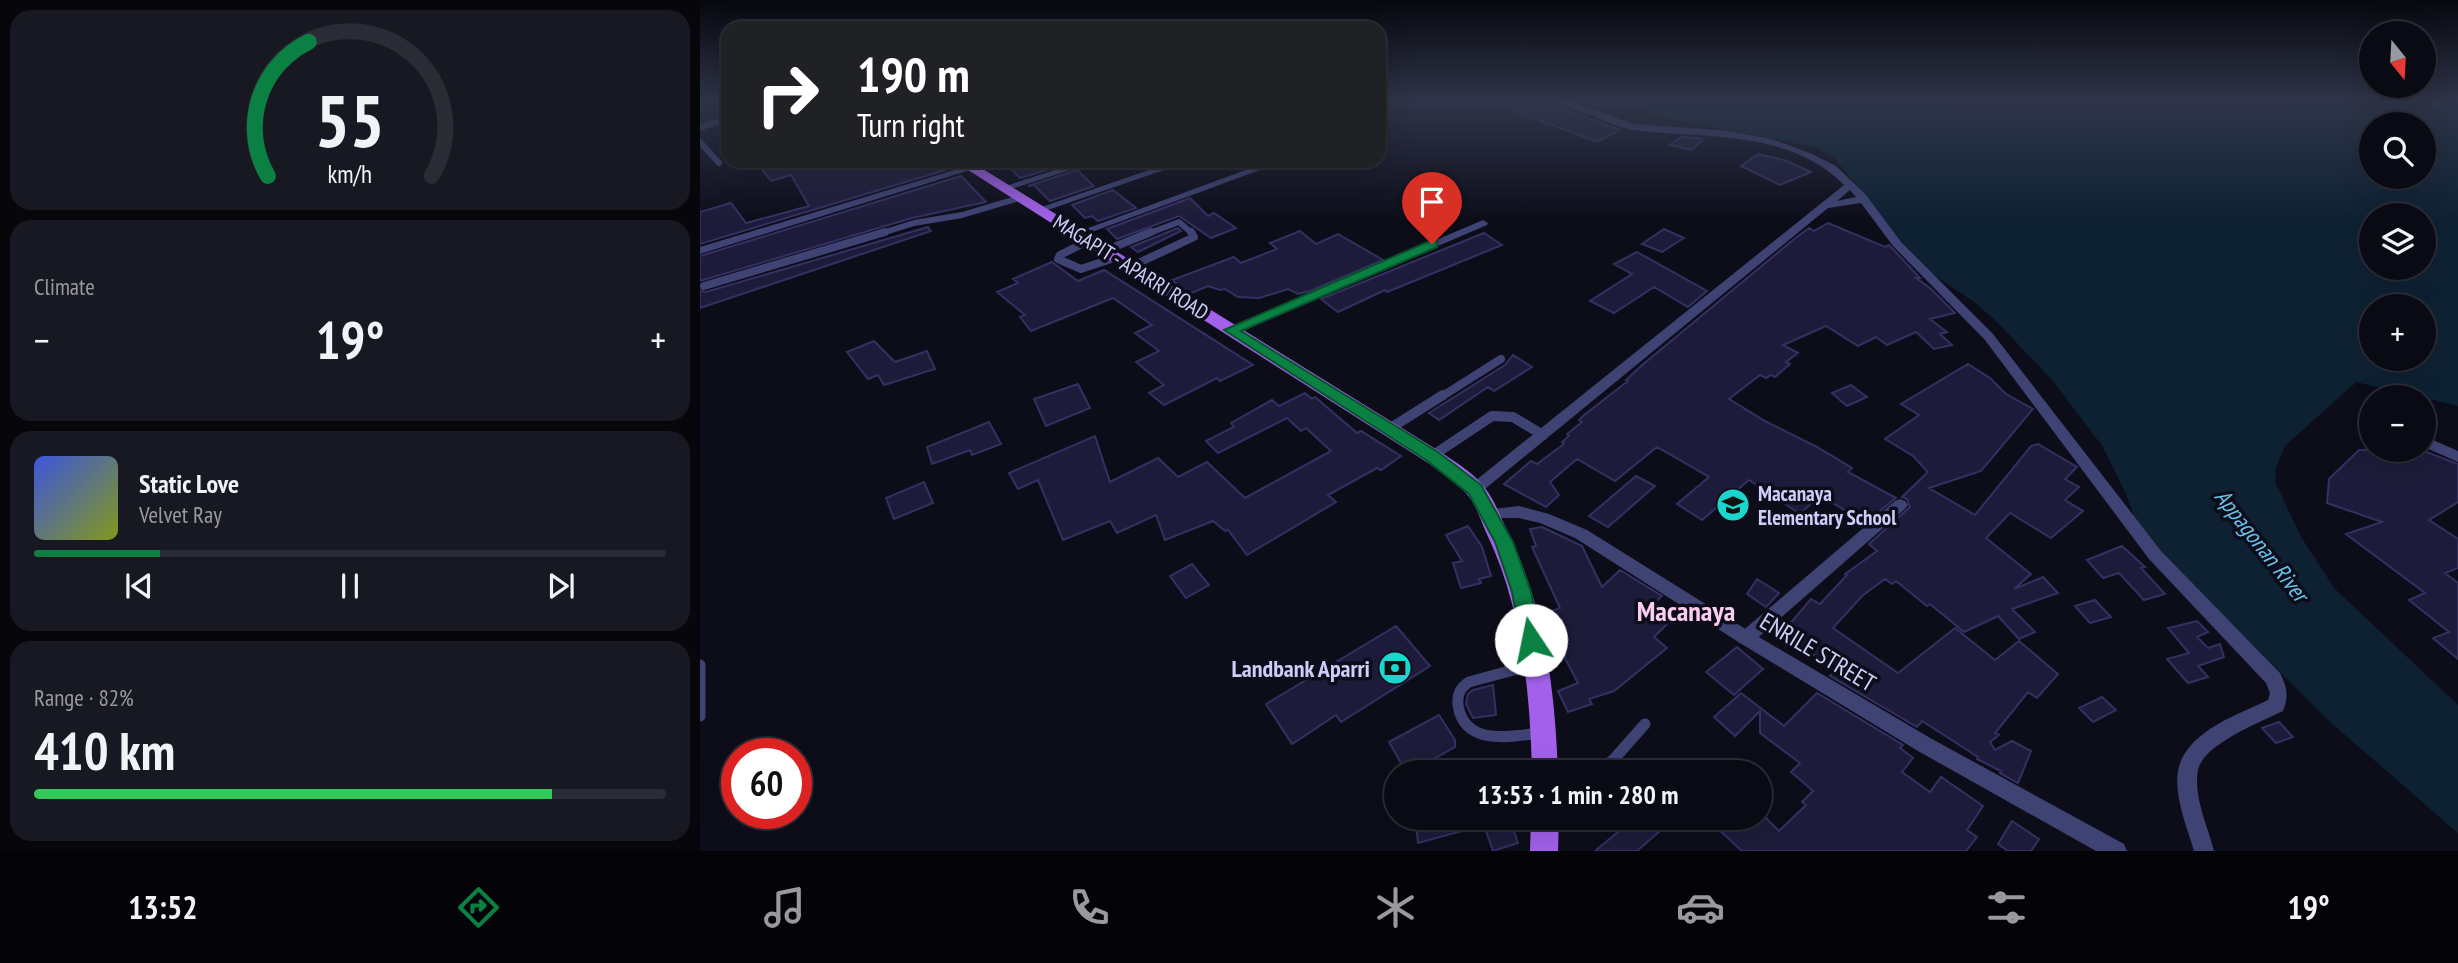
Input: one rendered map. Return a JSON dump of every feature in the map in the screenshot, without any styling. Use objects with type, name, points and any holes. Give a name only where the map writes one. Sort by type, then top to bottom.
[{"type":"main road","name":"MAGAPIT - APARRI ROAD","points":[[972,168],[1432,456],[1475,489],[1504,542],[1521,592],[1536,664],[1545,732],[1545,760]]},
{"type":"main road","points":[[1544,851],[1545,830]]},
{"type":"street","points":[[1766,141],[1821,161],[1850,185],[1897,244],[1989,337],[2155,555],[2274,679],[2279,693],[2276,705],[2207,742],[2194,754],[2188,771],[2192,807],[2204,851]]},
{"type":"street","points":[[700,251],[954,168]]},
{"type":"street","points":[[1012,193],[1075,168]]},
{"type":"street","points":[[1038,209],[1164,168]]},
{"type":"street","points":[[1103,250],[1265,168]]},
{"type":"street","points":[[1475,489],[1850,185]]},
{"type":"street","points":[[1827,205],[1855,202],[1861,197]]},
{"type":"street","points":[[1231,330],[1483,223]]},
{"type":"street","points":[[2436,447],[2458,457]]},
{"type":"street","points":[[1746,638],[1900,505]]},
{"type":"street","name":"ENRILE STREET","points":[[1489,514],[1519,512],[1544,518],[1581,534],[1746,638],[1925,745],[2117,851]]},
{"type":"lane","points":[[700,142],[719,163]]},
{"type":"lane","points":[[704,286],[914,223],[962,215],[1012,193]]},
{"type":"lane","points":[[1103,250],[1081,269],[1058,259],[1060,256],[1103,250],[1194,237],[1194,234],[1179,222],[1173,223],[1103,250]]},
{"type":"lane","points":[[1389,429],[1501,359]]},
{"type":"lane","points":[[1432,456],[1492,416],[1501,414],[1509,415],[1543,435]]},
{"type":"lane","points":[[1536,664],[1469,682],[1461,687],[1458,694],[1459,713],[1476,733],[1491,739],[1545,732]]},
{"type":"lane","points":[[700,665],[700,716]]},
{"type":"lane","points":[[1613,760],[1645,724]]},
{"type":"water","name":"Appagonan River","points":[[1785,141],[2359,141],[2359,189],[2436,189],[2436,141],[2458,141],[2458,406],[2436,401],[2436,385],[2369,385],[2356,382],[2285,446],[2276,467],[2275,482],[2301,537],[2335,589],[2458,705],[2458,833],[2329,721],[2172,564],[2137,524],[2103,447],[2053,381],[1996,321],[1973,301],[1932,274],[1902,245],[1836,160],[1815,147]]},
{"type":"building","points":[[1676,141],[1702,141],[1691,150],[1670,145]]},
{"type":"building","points":[[1758,154],[1784,160],[1811,172],[1780,185],[1741,166]]},
{"type":"building","points":[[761,168],[952,168],[700,244],[700,212],[731,203],[746,223],[809,206],[791,175],[771,181]]},
{"type":"building","points":[[1016,168],[1053,168],[1020,178],[1012,170]]},
{"type":"building","points":[[1077,170],[1094,186],[1050,201],[1034,185],[1028,186]]},
{"type":"building","points":[[961,176],[986,202],[912,218],[700,281],[700,256]]},
{"type":"building","points":[[1113,190],[1136,208],[1098,221],[1092,216],[1085,218],[1072,205]]},
{"type":"building","points":[[1190,198],[1208,216],[1214,213],[1236,228],[1211,238],[1179,216],[1117,239],[1107,229]]},
{"type":"building","points":[[1828,223],[1885,247],[1889,245],[1920,278],[1916,278],[1955,313],[1930,319],[1947,332],[1940,334],[1952,345],[1934,349],[1916,332],[1887,345],[1876,337],[1858,346],[1826,326],[1783,345],[1798,353],[1786,362],[1790,364],[1775,377],[1771,375],[1766,378],[1760,375],[1729,399],[1817,447],[1852,468],[1848,472],[1896,498],[1865,523],[1820,495],[1800,514],[1749,480],[1702,520],[1677,504],[1709,477],[1657,447],[1615,481],[1577,459],[1550,482],[1559,495],[1546,507],[1504,484],[1531,461],[1537,464],[1564,444],[1562,442],[1569,436],[1567,434],[1582,422],[1579,420],[1584,415],[1628,381],[1626,380],[1641,366],[1793,240],[1809,228],[1814,231]]},
{"type":"building","points":[[928,227],[931,231],[700,308],[700,291],[706,292]]},
{"type":"building","points":[[1178,228],[1181,231],[1138,252],[1131,247]]},
{"type":"building","points":[[1664,229],[1684,238],[1662,252],[1642,244]]},
{"type":"building","points":[[1300,231],[1316,244],[1338,234],[1383,260],[1310,291],[1298,294],[1288,289],[1259,298],[1238,297],[1225,289],[1208,286],[1189,294],[1172,280],[1234,257],[1241,263],[1277,249],[1270,243]]},
{"type":"building","points":[[1484,233],[1502,245],[1387,292],[1385,290],[1338,312],[1321,299]]},
{"type":"building","points":[[1637,252],[1707,291],[1688,307],[1654,287],[1614,313],[1590,301],[1632,274],[1614,264]]},
{"type":"building","points":[[1052,262],[1078,281],[1104,270],[1253,365],[1220,381],[1217,378],[1164,405],[1149,393],[1164,385],[1136,362],[1159,351],[1135,333],[1152,325],[1113,298],[1031,331],[1020,317],[1025,315],[997,292],[1018,283],[1013,279]]},
{"type":"building","points":[[874,341],[895,362],[927,351],[935,369],[884,385],[878,375],[868,379],[847,352]]},
{"type":"building","points":[[1513,355],[1532,367],[1494,391],[1488,387],[1439,420],[1429,413],[1505,365]]},
{"type":"building","points":[[1968,364],[1990,378],[2006,394],[2033,409],[1981,471],[1929,488],[1975,515],[2031,446],[2038,444],[2077,467],[2065,479],[2079,487],[2065,500],[2083,511],[2051,538],[2010,513],[1986,538],[2031,574],[2014,589],[2043,577],[2058,593],[2012,609],[2035,632],[2019,639],[1998,616],[1964,632],[1896,581],[1892,584],[1885,579],[1862,596],[1833,628],[1898,673],[1955,628],[1995,660],[2019,641],[2058,674],[2037,698],[2028,692],[1995,733],[1999,735],[1990,742],[1995,750],[2012,741],[2031,751],[2018,783],[1922,721],[1917,727],[1830,676],[1835,670],[1782,633],[1811,599],[1820,604],[1847,575],[1845,574],[1877,551],[1869,544],[1910,507],[1907,499],[1902,497],[1928,472],[1913,456],[1885,439],[1919,415],[1901,404]]},
{"type":"building","points":[[1078,384],[1090,408],[1046,426],[1034,399]]},
{"type":"building","points":[[1851,385],[1867,397],[1847,406],[1832,393]]},
{"type":"building","points":[[1305,393],[1312,399],[1315,397],[1357,433],[1361,431],[1401,456],[1381,470],[1377,468],[1328,495],[1336,502],[1247,555],[1228,530],[1225,531],[1213,521],[1165,540],[1156,515],[1117,533],[1110,521],[1063,540],[1038,480],[1018,489],[1009,473],[1095,436],[1110,482],[1158,458],[1178,477],[1207,462],[1245,498],[1331,451],[1306,428],[1301,431],[1287,418],[1218,453],[1206,441],[1234,427],[1231,423],[1272,400],[1279,406]]},
{"type":"building","points":[[989,422],[1001,444],[972,455],[970,450],[932,464],[927,447]]},
{"type":"building","points":[[2359,450],[2359,462],[2436,462],[2436,456],[2458,464],[2458,502],[2429,520],[2458,539],[2458,568],[2445,573],[2458,583],[2458,659],[2433,638],[2449,632],[2409,600],[2425,593],[2346,534],[2382,522],[2327,503],[2329,479]]},
{"type":"building","points":[[1636,476],[1655,486],[1608,527],[1589,516]]},
{"type":"building","points":[[924,482],[933,503],[894,519],[886,498]]},
{"type":"building","points":[[1468,526],[1482,547],[1491,576],[1479,579],[1481,583],[1461,588],[1453,563],[1462,561],[1446,535]]},
{"type":"building","points":[[1542,527],[1582,546],[1602,587],[1620,570],[1662,596],[1653,604],[1674,617],[1654,637],[1667,648],[1614,691],[1589,699],[1592,704],[1568,712],[1558,691],[1578,683],[1566,660],[1549,612],[1560,608],[1532,547],[1536,546],[1530,529]]},
{"type":"building","points":[[2122,546],[2145,567],[2141,568],[2165,594],[2144,600],[2119,573],[2103,578],[2087,560]]},
{"type":"building","points":[[1192,564],[1209,585],[1186,598],[1170,576]]},
{"type":"building","points":[[1757,579],[1779,593],[1766,607],[1747,594]]},
{"type":"building","points":[[2095,600],[2111,617],[2090,623],[2075,606]]},
{"type":"building","points":[[2197,621],[2208,632],[2197,637],[2208,648],[2220,644],[2224,657],[2198,666],[2208,677],[2188,683],[2167,659],[2189,653],[2168,628]]},
{"type":"building","points":[[1396,626],[1430,666],[1341,722],[1336,715],[1292,744],[1266,704]]},
{"type":"building","points":[[1737,647],[1763,669],[1734,695],[1706,672]]},
{"type":"building","points":[[1493,685],[1496,715],[1473,718],[1466,704],[1468,694]]},
{"type":"building","points":[[1741,693],[1784,726],[1817,693],[1903,745],[1900,748],[1913,758],[1902,772],[1930,792],[1941,777],[1983,806],[1967,830],[1977,837],[1966,851],[1742,851],[1719,830],[1772,830],[1772,824],[1779,831],[1806,805],[1802,802],[1813,791],[1791,772],[1800,763],[1760,733],[1760,711],[1735,736],[1714,717]]},
{"type":"building","points":[[2102,697],[2116,710],[2093,722],[2079,708]]},
{"type":"building","points":[[1439,715],[1455,740],[1455,747],[1432,760],[1399,760],[1389,742]]},
{"type":"building","points":[[2279,722],[2293,737],[2276,743],[2262,728]]},
{"type":"building","points":[[2012,821],[2039,839],[2031,851],[2008,851],[1998,844]]},
{"type":"building","points":[[1416,830],[1466,830],[1418,843]]},
{"type":"building","points":[[1486,830],[1514,830],[1518,843],[1493,851]]},
{"type":"building","points":[[1620,830],[1661,830],[1637,851],[1595,851]]},
{"type":"place","name":"Macanaya Elementary School","points":[[1733,505]]},
{"type":"place","name":"Landbank Aparri","points":[[1395,668]]},
{"type":"district","name":"Macanaya","points":[[1686,610]]},
{"type":"route","points":[[1432,244],[1231,330],[1432,456],[1475,489],[1504,542],[1521,592],[1531,640]]}]
